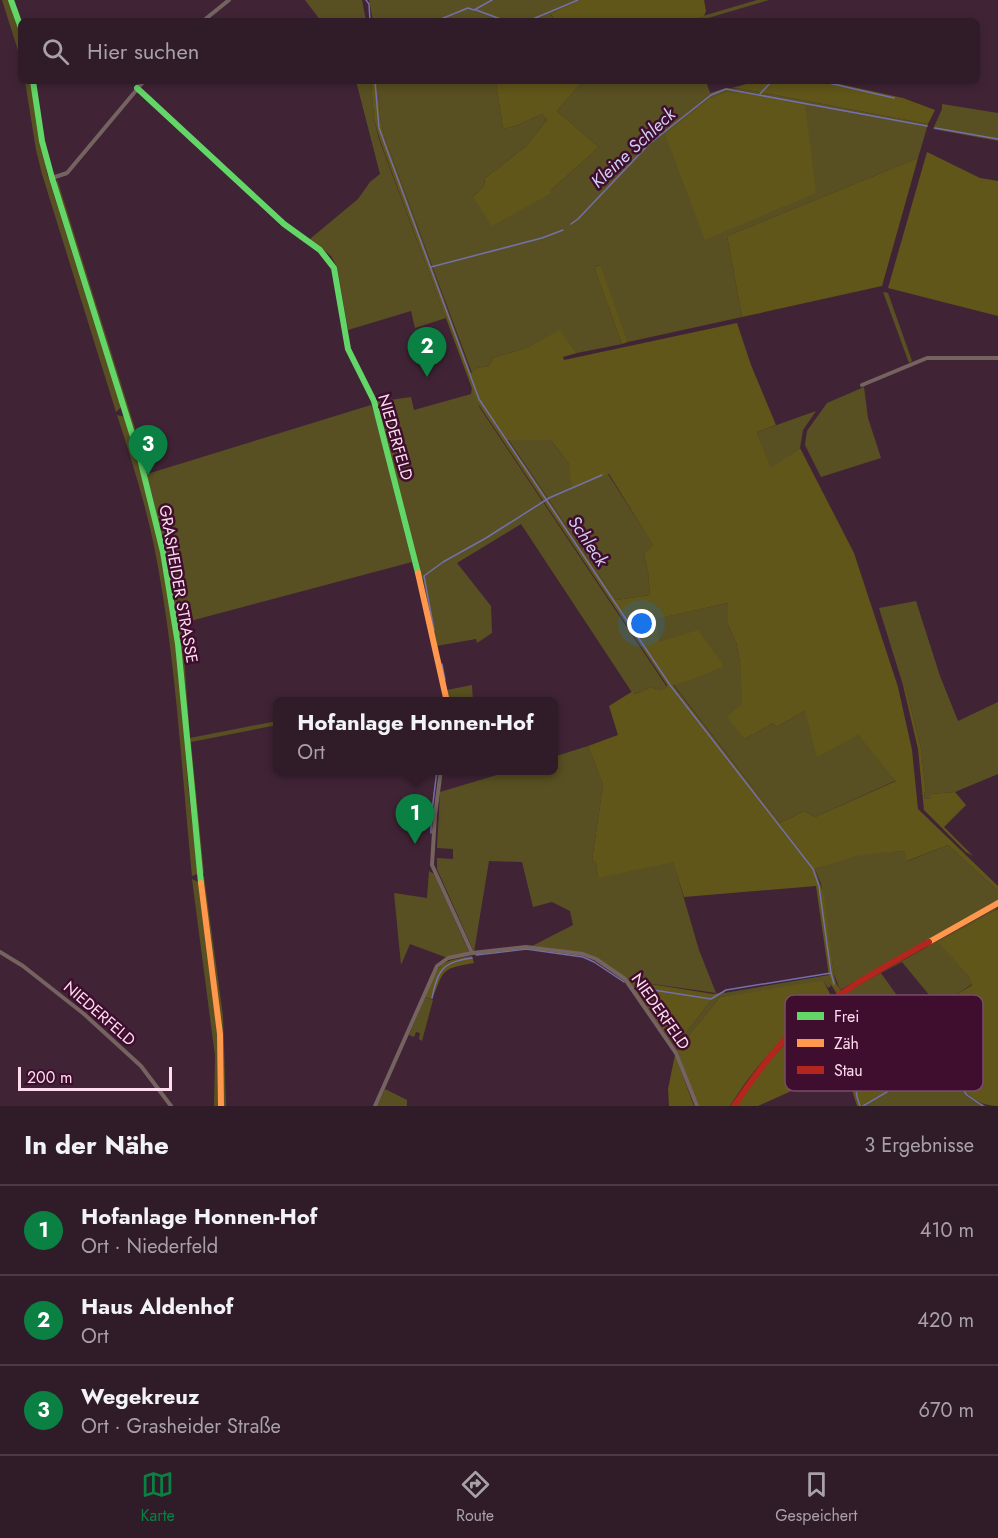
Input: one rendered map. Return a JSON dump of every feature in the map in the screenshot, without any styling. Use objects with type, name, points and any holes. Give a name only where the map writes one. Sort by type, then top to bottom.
[{"type":"street","points":[[11,0],[18,20]]},
{"type":"street","points":[[207,18],[230,0]]},
{"type":"street","name":"GRASHEIDER STRASSE","points":[[33,84],[42,141],[52,178],[140,459],[164,552],[178,644],[196,843],[220,1034],[221,1106]]},
{"type":"street","points":[[52,178],[67,173],[141,84]]},
{"type":"street","name":"NIEDERFELD","points":[[137,88],[284,224],[320,250],[334,268],[348,349],[374,402],[418,574],[446,697]]},
{"type":"street","points":[[862,385],[927,357],[998,358]]},
{"type":"street","points":[[440,775],[432,865],[472,953]]},
{"type":"street","points":[[836,995],[998,903]]},
{"type":"street","name":"NIEDERFELD","points":[[375,1106],[437,966],[448,958],[526,947],[583,954],[596,959],[625,979],[676,1053],[697,1106]]},
{"type":"street","name":"NIEDERFELD","points":[[0,952],[23,966],[75,1008],[141,1066],[171,1106]]},
{"type":"street","points":[[734,1106],[747,1084],[785,1040]]},
{"type":"shaded area","points":[[2,0],[9,0],[18,26],[18,51]]},
{"type":"shaded area","points":[[305,0],[362,0],[365,18],[319,18]]},
{"type":"shaded area","points":[[369,0],[580,0],[551,15],[553,18],[372,18]]},
{"type":"shaded area","points":[[580,0],[704,0],[706,11],[704,16],[697,18],[553,18],[551,14]]},
{"type":"shaded area","points":[[757,0],[769,0],[708,18],[696,18]]},
{"type":"shaded area","points":[[25,84],[31,84],[47,173],[121,407],[116,412],[42,174]]},
{"type":"shaded area","points":[[357,84],[371,84],[374,119],[379,139],[446,318],[415,328],[411,311],[348,330],[337,267],[331,256],[310,239],[358,199],[370,182],[380,174]]},
{"type":"shaded area","points":[[371,84],[377,84],[380,117],[385,139],[471,373],[477,368],[489,366],[493,358],[526,348],[560,330],[577,353],[563,357],[564,360],[737,323],[751,365],[776,425],[757,432],[771,468],[800,448],[854,553],[898,687],[912,750],[918,809],[998,886],[998,891],[948,845],[907,861],[904,851],[859,855],[815,869],[824,896],[834,975],[843,995],[838,995],[830,983],[816,886],[684,897],[673,862],[598,878],[596,863],[592,860],[603,785],[588,746],[618,735],[609,706],[633,691],[634,694],[650,687],[661,690],[667,685],[477,402],[374,119]],"holes":[[[508,440],[551,440],[569,464],[572,489],[609,474],[653,545],[644,555],[650,595],[616,600]],[[728,603],[728,625],[736,642],[740,663],[742,704],[727,717],[745,739],[773,723],[776,727],[805,711],[817,757],[858,735],[896,781],[815,817],[804,811],[780,823],[673,685],[724,666],[698,630],[660,642],[656,619]]]},
{"type":"shaded area","points":[[377,84],[496,84],[503,129],[542,114],[547,120],[525,147],[485,178],[484,186],[473,197],[550,191],[599,147],[557,111],[580,84],[707,84],[710,93],[726,88],[743,89],[928,124],[918,158],[727,236],[742,317],[628,342],[599,265],[594,267],[622,344],[577,353],[560,331],[526,348],[493,358],[489,366],[477,368],[472,373],[385,139],[380,117]]},
{"type":"shaded area","points":[[496,84],[580,84],[557,111],[599,147],[550,191],[551,193],[492,226],[473,197],[484,186],[485,178],[525,147],[547,120],[542,114],[503,129]]},
{"type":"shaded area","points":[[746,84],[840,84],[903,98],[935,110],[928,124],[732,88]]},
{"type":"shaded area","points":[[726,92],[805,105],[816,193],[705,240],[665,134],[709,99]]},
{"type":"shaded area","points":[[942,104],[998,113],[998,141],[933,129]]},
{"type":"shaded area","points":[[927,152],[980,178],[998,181],[998,316],[888,288]]},
{"type":"shaded area","points":[[918,158],[882,286],[742,317],[727,236]]},
{"type":"shaded area","points":[[57,179],[148,470],[145,469],[56,183]]},
{"type":"shaded area","points":[[600,265],[628,342],[622,344],[594,267]]},
{"type":"shaded area","points":[[883,292],[888,293],[912,361],[909,363]]},
{"type":"shaded area","points":[[864,387],[868,418],[881,458],[821,477],[805,445],[807,431],[827,403]]},
{"type":"shaded area","points":[[472,388],[480,408],[667,687],[661,690],[650,687],[633,694],[521,524],[457,563],[491,606],[492,633],[477,643],[476,639],[436,646],[423,579],[421,579],[376,402],[411,397],[414,410],[471,394]]},
{"type":"shaded area","points":[[371,405],[412,562],[179,624],[183,642],[190,738],[273,722],[273,726],[191,742],[204,873],[201,873],[179,634],[164,546],[147,474]]},
{"type":"shaded area","points":[[816,411],[803,430],[800,448],[771,469],[757,432]]},
{"type":"shaded area","points":[[117,415],[125,417],[158,536],[178,657],[188,786],[198,874],[192,876],[168,628],[154,546]]},
{"type":"shaded area","points":[[508,439],[551,440],[569,464],[608,474],[654,546],[644,555],[650,595],[616,600]]},
{"type":"shaded area","points":[[916,601],[940,676],[958,721],[998,702],[998,774],[955,792],[931,794],[931,798],[925,799],[921,748],[905,685],[903,685],[879,608]]},
{"type":"shaded area","points":[[728,603],[728,625],[736,642],[740,663],[745,739],[773,723],[776,727],[805,711],[858,735],[897,780],[815,817],[804,811],[780,823],[673,684],[686,682],[660,642],[655,619]]},
{"type":"shaded area","points":[[472,685],[473,697],[448,697],[447,690]]},
{"type":"shaded area","points":[[903,685],[905,685],[921,748],[925,799],[931,798],[931,794],[955,792],[966,805],[944,827],[973,856],[966,852],[924,810],[918,749]]},
{"type":"shaded area","points":[[588,746],[603,785],[592,860],[596,863],[598,877],[673,861],[699,950],[716,993],[632,981],[583,953],[532,946],[573,925],[570,911],[552,902],[533,907],[522,862],[489,861],[474,952],[437,869],[437,858],[453,859],[453,849],[437,848],[440,792],[497,775],[558,775],[558,755]]},
{"type":"shaded area","points":[[948,845],[998,891],[998,900],[840,990],[834,974],[821,884],[815,869],[859,854],[904,851],[908,861]]},
{"type":"shaded area","points":[[429,871],[434,874],[469,952],[445,957],[410,944],[401,965],[394,893],[427,898]]},
{"type":"shaded area","points":[[204,876],[223,1016],[226,1106],[223,1106],[222,1034],[202,879]]},
{"type":"shaded area","points":[[192,879],[198,882],[217,1016],[219,1106],[214,1106],[215,1056]]},
{"type":"shaded area","points":[[998,907],[995,911],[939,942],[969,977],[972,984],[956,995],[929,995],[902,962],[881,973],[897,995],[843,994]]},
{"type":"shaded area","points":[[998,909],[998,1106],[979,1102],[965,1091],[983,1091],[983,995],[956,995],[972,985],[969,977],[938,942]]},
{"type":"shaded area","points":[[472,956],[474,963],[449,969],[442,976],[432,999],[425,997],[440,966],[451,960]]},
{"type":"shaded area","points":[[829,975],[831,986],[828,988],[824,982],[720,997],[677,1050],[675,1047],[718,994]]},
{"type":"shaded area","points":[[625,977],[632,981],[713,994],[725,992],[713,998],[675,1047]]},
{"type":"shaded area","points":[[821,981],[824,982],[830,995],[785,995],[785,1037],[740,1090],[730,1106],[698,1106],[677,1050],[720,997]]},
{"type":"shaded area","points":[[425,997],[433,1000],[422,1041],[419,1039],[420,1033],[416,1032],[414,1037],[409,1035]]},
{"type":"shaded area","points":[[785,1044],[785,1091],[791,1091],[758,1106],[736,1106],[758,1075]]},
{"type":"shaded area","points":[[675,1055],[694,1106],[669,1106],[668,1089]]},
{"type":"shaded area","points":[[385,1089],[407,1100],[407,1106],[377,1106]]},
{"type":"shaded area","points":[[853,1091],[887,1091],[861,1106],[857,1106]]},
{"type":"shaded area","points":[[887,1091],[965,1091],[986,1106],[861,1106]]},
{"type":"waterway","name":"Schleck","points":[[366,0],[369,4],[370,18]]},
{"type":"waterway","points":[[443,18],[468,8],[474,10],[492,0]]},
{"type":"waterway","points":[[535,18],[578,0]]},
{"type":"waterway","points":[[476,10],[498,18]]},
{"type":"waterway","name":"Schleck","points":[[375,84],[379,128],[479,399],[670,685],[813,869],[819,886],[834,984]]},
{"type":"waterway","points":[[760,94],[769,84]]},
{"type":"waterway","points":[[833,84],[894,98]]},
{"type":"waterway","name":"Kleine Schleck","points":[[571,224],[649,144],[711,95],[726,89],[927,126]]},
{"type":"waterway","name":"Kleine Schleck","points":[[935,128],[998,139]]},
{"type":"waterway","name":"Kleine Schleck","points":[[431,267],[542,238],[563,230]]},
{"type":"waterway","points":[[434,630],[424,576],[443,562],[549,498],[602,475]]},
{"type":"waterway","points":[[442,664],[445,680]]},
{"type":"waterway","points":[[431,833],[436,775]]},
{"type":"waterway","points":[[476,955],[526,949],[583,957],[624,982]]},
{"type":"waterway","points":[[432,998],[439,974],[443,969],[454,962],[472,958]]},
{"type":"waterway","points":[[634,987],[711,999],[726,990],[831,973]]},
{"type":"waterway","name":"Schleck","points":[[856,1091],[860,1106]]},
{"type":"waterway","points":[[863,1106],[888,1091]]},
{"type":"waterway","points":[[964,1091],[983,1106]]},
{"type":"traffic: fast","points":[[11,0],[18,20]]},
{"type":"traffic: fast","points":[[33,84],[42,141],[52,178],[140,459],[163,552],[178,644],[201,883]]},
{"type":"traffic: fast","points":[[137,88],[284,224],[320,250],[334,268],[348,349],[374,401],[418,573]]},
{"type":"traffic: slow","points":[[418,573],[446,697]]},
{"type":"traffic: slow","points":[[201,883],[220,1034],[221,1106]]},
{"type":"traffic: slow","points":[[929,942],[998,903]]},
{"type":"traffic: jam","points":[[840,995],[929,942]]},
{"type":"traffic: jam","points":[[734,1106],[785,1040]]},
{"type":"place","name":"Haus Aldenhof","points":[[427,377]]},
{"type":"place","name":"Wegekreuz","points":[[148,475]]},
{"type":"place","name":"Hofanlage Honnen-Hof","points":[[415,844]]}]
